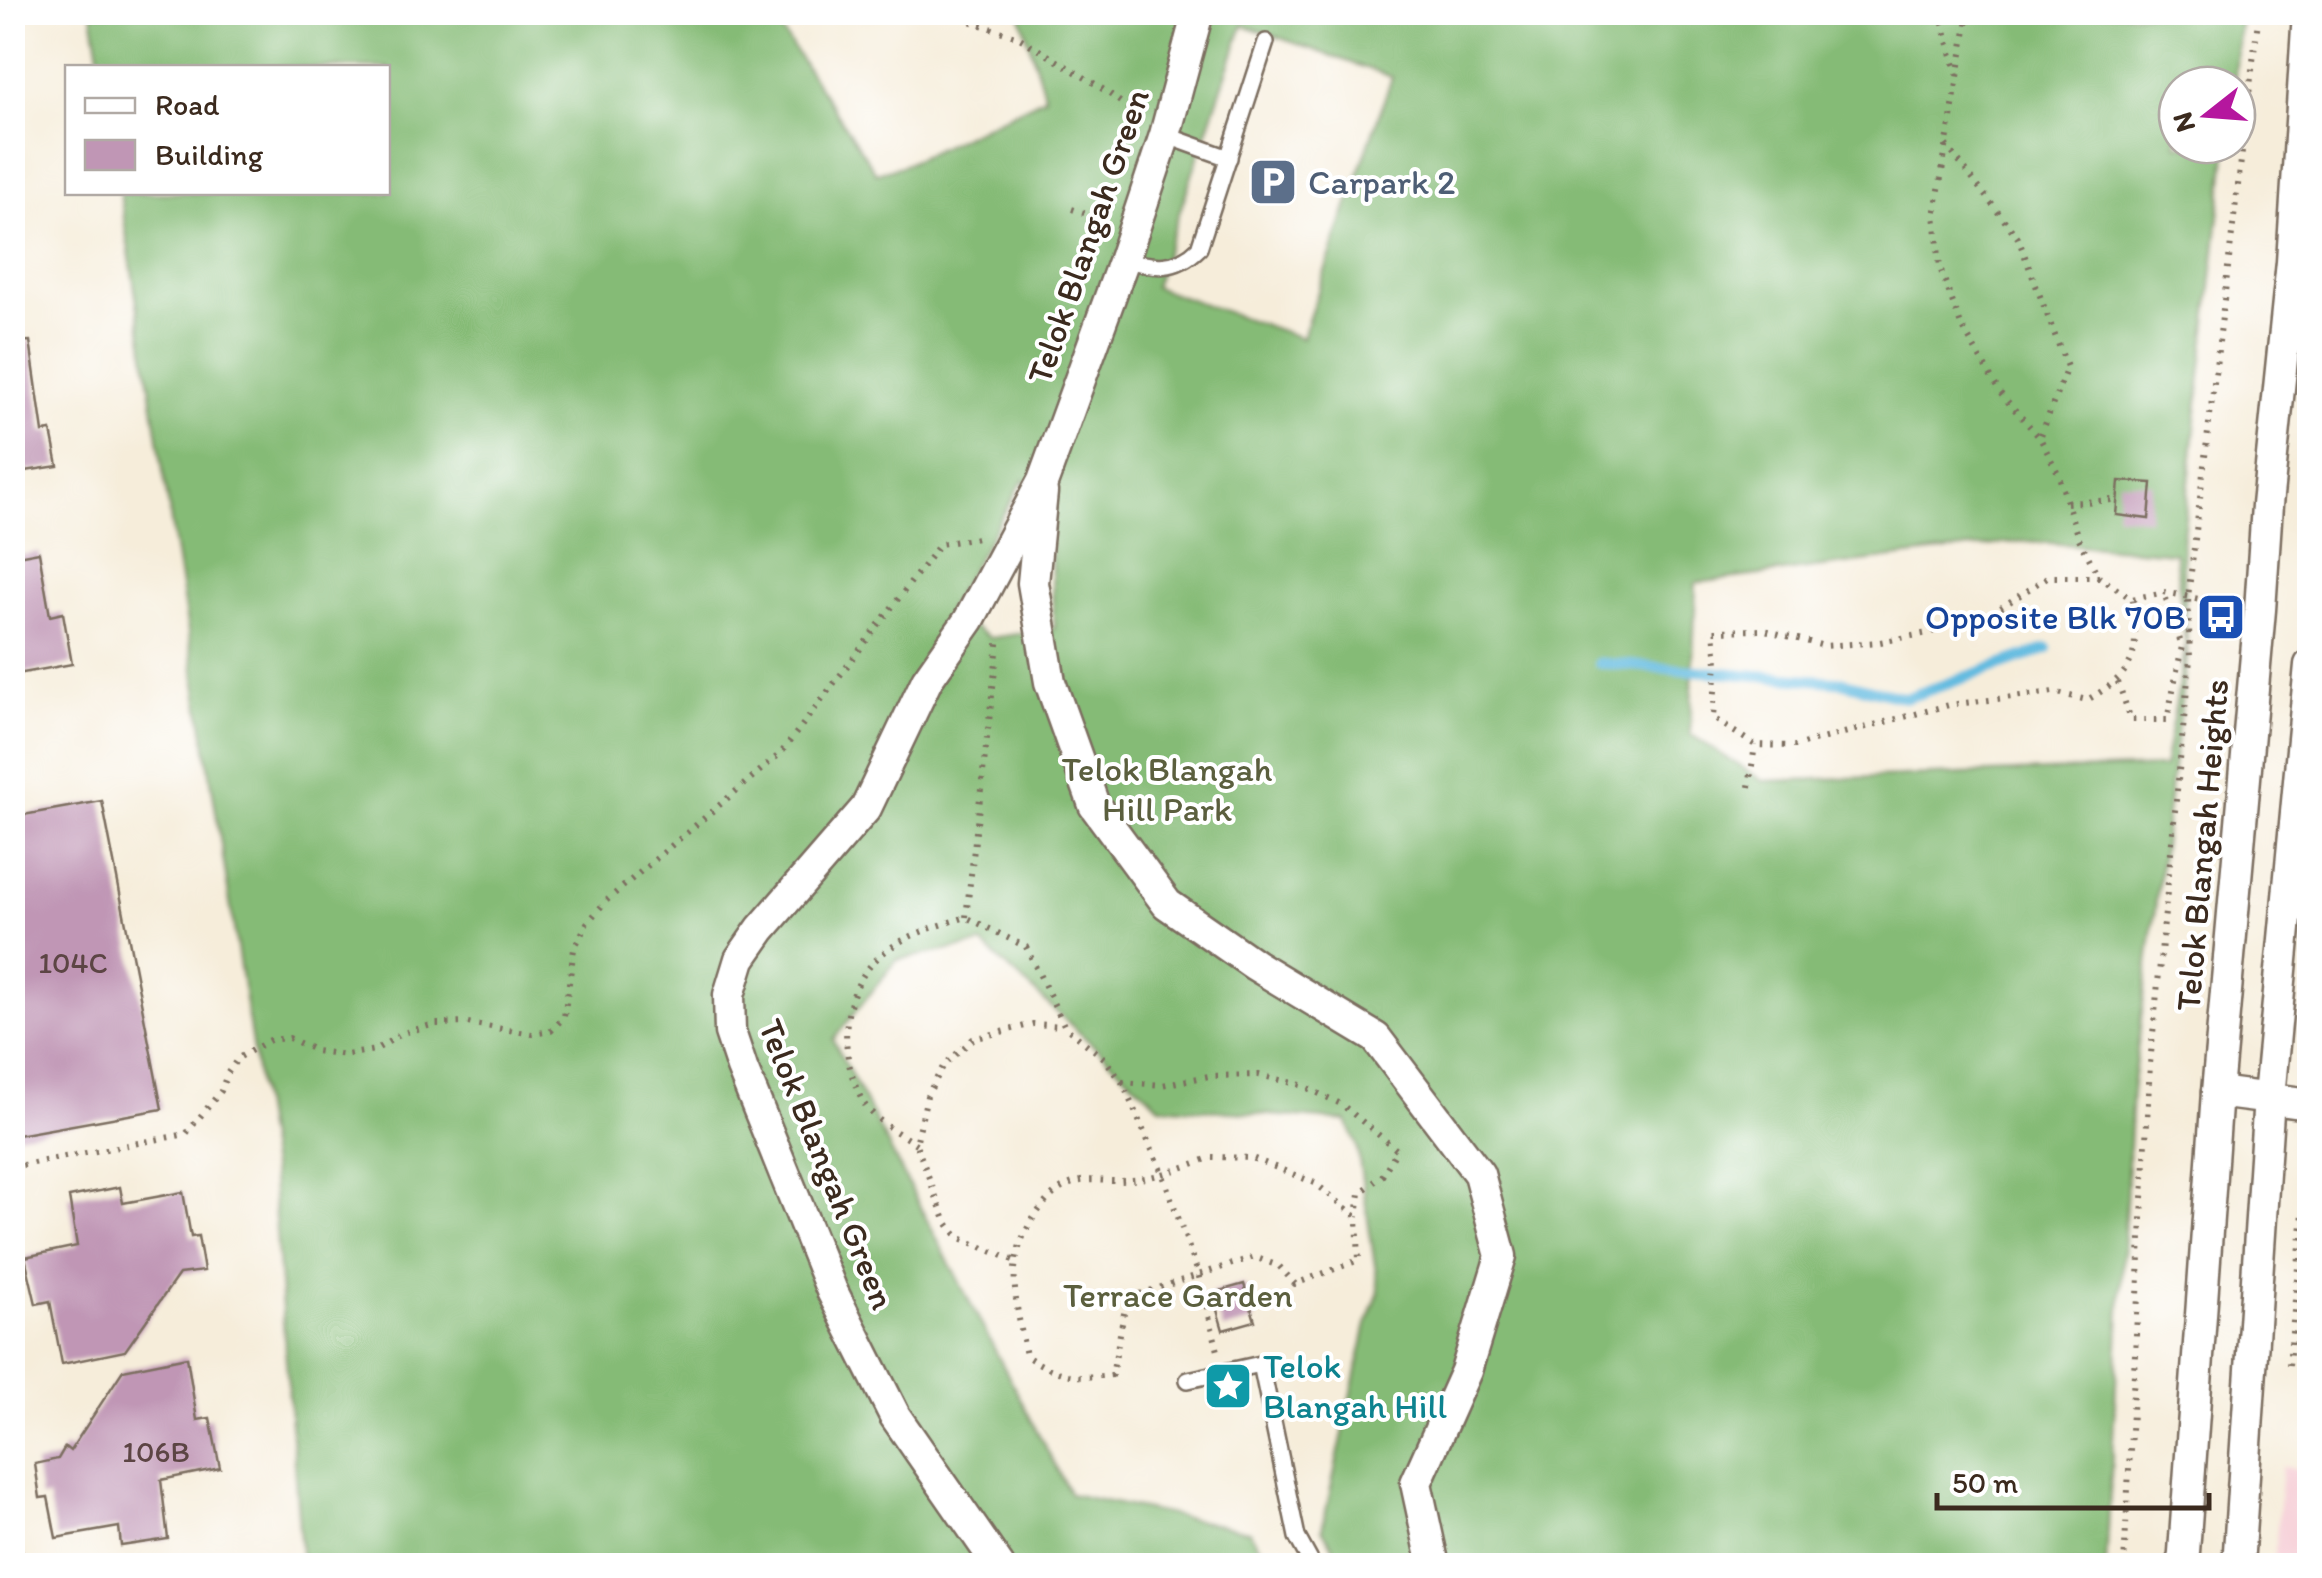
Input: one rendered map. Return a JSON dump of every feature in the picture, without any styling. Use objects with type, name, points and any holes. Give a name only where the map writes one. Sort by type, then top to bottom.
[{"type":"street","name":"Telok Blangah Green","points":[[1000,1566],[895,1416],[832,1291],[742,1068],[730,1032],[729,995],[740,959],[761,929],[866,808],[927,680],[969,620],[1043,482],[1166,135],[1198,12]]},
{"type":"street","name":"Telok Blangah Heights","points":[[2184,1566],[2217,1092],[2267,505],[2292,262],[2308,12]]},
{"type":"street","name":"Telok Blangah Green","points":[[1043,482],[1033,582],[1050,682],[1094,805],[1167,904],[1255,964],[1376,1038],[1479,1174],[1501,1256],[1466,1371],[1416,1483],[1434,1566]]},
{"type":"street","points":[[2238,1566],[2269,1097],[2310,665]]},
{"type":"street","points":[[2217,1092],[2310,1104]]},
{"type":"lane","points":[[1124,258],[1161,267],[1176,265],[1199,248],[1266,42]]},
{"type":"lane","points":[[1166,135],[1229,158]]},
{"type":"lane","points":[[1188,1380],[1262,1364],[1298,1538],[1313,1566]]},
{"type":"lane","points":[[12,1546],[17,1566]]},
{"type":"path","points":[[941,12],[1018,38],[1097,85],[1166,135]]},
{"type":"path","points":[[1940,12],[1957,75]]},
{"type":"path","points":[[1970,12],[1935,212],[1940,268],[1961,325],[2000,392],[2040,438],[2058,473],[2077,535],[2099,577],[2132,599],[2164,592],[2188,597]]},
{"type":"path","points":[[2124,1566],[2150,1064],[2190,659],[2188,597],[2258,12]]},
{"type":"path","points":[[1946,145],[2018,238],[2067,367],[2040,438]]},
{"type":"path","points":[[1072,209],[1120,225]]},
{"type":"path","points":[[2067,503],[2113,500]]},
{"type":"path","points":[[12,1167],[186,1134],[221,1092],[238,1058],[270,1040],[289,1038],[316,1051],[346,1055],[375,1050],[403,1033],[435,1024],[468,1023],[532,1034],[551,1031],[564,1016],[574,949],[587,923],[606,901],[781,753],[940,544]]},
{"type":"path","points":[[2099,577],[2047,577],[1993,613],[1928,633],[1880,642],[1824,646],[1766,630],[1714,631],[1713,718],[1755,744],[1795,746],[1949,705],[2053,692],[2087,700],[2118,682],[2138,645],[2132,599]]},
{"type":"path","points":[[2118,682],[2131,720],[2167,720],[2182,646],[2164,592]]},
{"type":"path","points":[[966,917],[999,630]]},
{"type":"path","points":[[1749,787],[1755,744]]},
{"type":"path","points":[[916,1144],[886,1126],[863,1102],[844,1045],[849,1008],[860,980],[878,957],[912,933],[966,917],[1026,947],[1064,1026],[1104,1058],[1122,1082],[1164,1176],[1198,1273],[1224,1371]]},
{"type":"path","points":[[1014,1260],[958,1237],[945,1220],[916,1144],[927,1096],[944,1066],[973,1039],[1033,1024],[1064,1026]]},
{"type":"path","points":[[1122,1082],[1162,1085],[1209,1076],[1259,1075],[1301,1085],[1342,1104],[1397,1150],[1382,1176],[1360,1192],[1356,1217],[1359,1260],[1295,1284],[1279,1266],[1254,1257],[1198,1273],[1127,1298],[1112,1375],[1076,1379],[1043,1367],[1026,1356],[1014,1302],[1014,1260],[1031,1220],[1050,1195],[1074,1182],[1164,1176],[1212,1158],[1252,1158],[1315,1183],[1356,1217]]},
{"type":"path","points":[[2290,1365],[2310,1136]]},
{"type":"path","points":[[12,1332],[22,1320],[24,1304],[16,1262]]},
{"type":"shaded area","points":[[2282,1467],[2309,1470],[2309,1565],[2274,1566]]},
{"type":"green space","name":"Telok Blangah Hill Park","points":[[92,13],[770,13],[876,173],[902,166],[1045,97],[1020,13],[2241,13],[2236,65],[2157,65],[2157,165],[2225,165],[2182,544],[2187,656],[2132,1091],[2106,1565],[1344,1565],[1322,1529],[1367,1324],[1379,1292],[1357,1146],[1347,1121],[1160,1106],[982,944],[897,960],[833,1040],[1070,1494],[1249,1531],[1272,1565],[302,1565],[271,1167],[120,195],[390,195],[390,65],[101,65]],"holes":[[[1243,25],[1392,77],[1302,338],[1154,287]],[[1024,479],[1050,528],[1054,629],[990,638],[947,610]],[[2026,541],[2175,553],[2186,646],[2164,767],[1763,781],[1690,734],[1696,583]]]},
{"type":"green space","points":[[2306,1501],[2309,1565],[2298,1565]]},
{"type":"building","points":[[30,341],[43,432],[51,431],[58,466],[12,473],[12,342]]},
{"type":"building","points":[[2119,481],[2152,483],[2149,519],[2116,515]]},
{"type":"building","points":[[39,552],[50,616],[63,613],[72,664],[12,675],[12,557]]},
{"type":"building","points":[[102,801],[162,1109],[12,1136],[12,817]]},
{"type":"building","points":[[120,1187],[123,1203],[183,1192],[191,1237],[198,1236],[204,1271],[179,1274],[125,1351],[62,1364],[50,1301],[36,1304],[25,1257],[77,1246],[69,1197]]},
{"type":"building","points":[[1244,1284],[1255,1321],[1223,1330],[1212,1293]]},
{"type":"building","points":[[187,1357],[197,1420],[210,1418],[220,1468],[161,1480],[168,1539],[121,1546],[119,1527],[56,1538],[48,1497],[40,1498],[35,1464],[58,1459],[65,1447],[70,1451],[123,1370]]},
{"type":"waterway","points":[[1599,663],[1842,682],[1906,698],[2047,649]]},
{"type":"place","name":"Carpark 2","points":[[1273,182]]},
{"type":"place","name":"Opposite Blk 70B","points":[[2221,617]]},
{"type":"place","name":"Telok Blangah Hill","points":[[1228,1386]]},
{"type":"park label","name":"Terrace Garden","points":[[1178,1295]]}]
